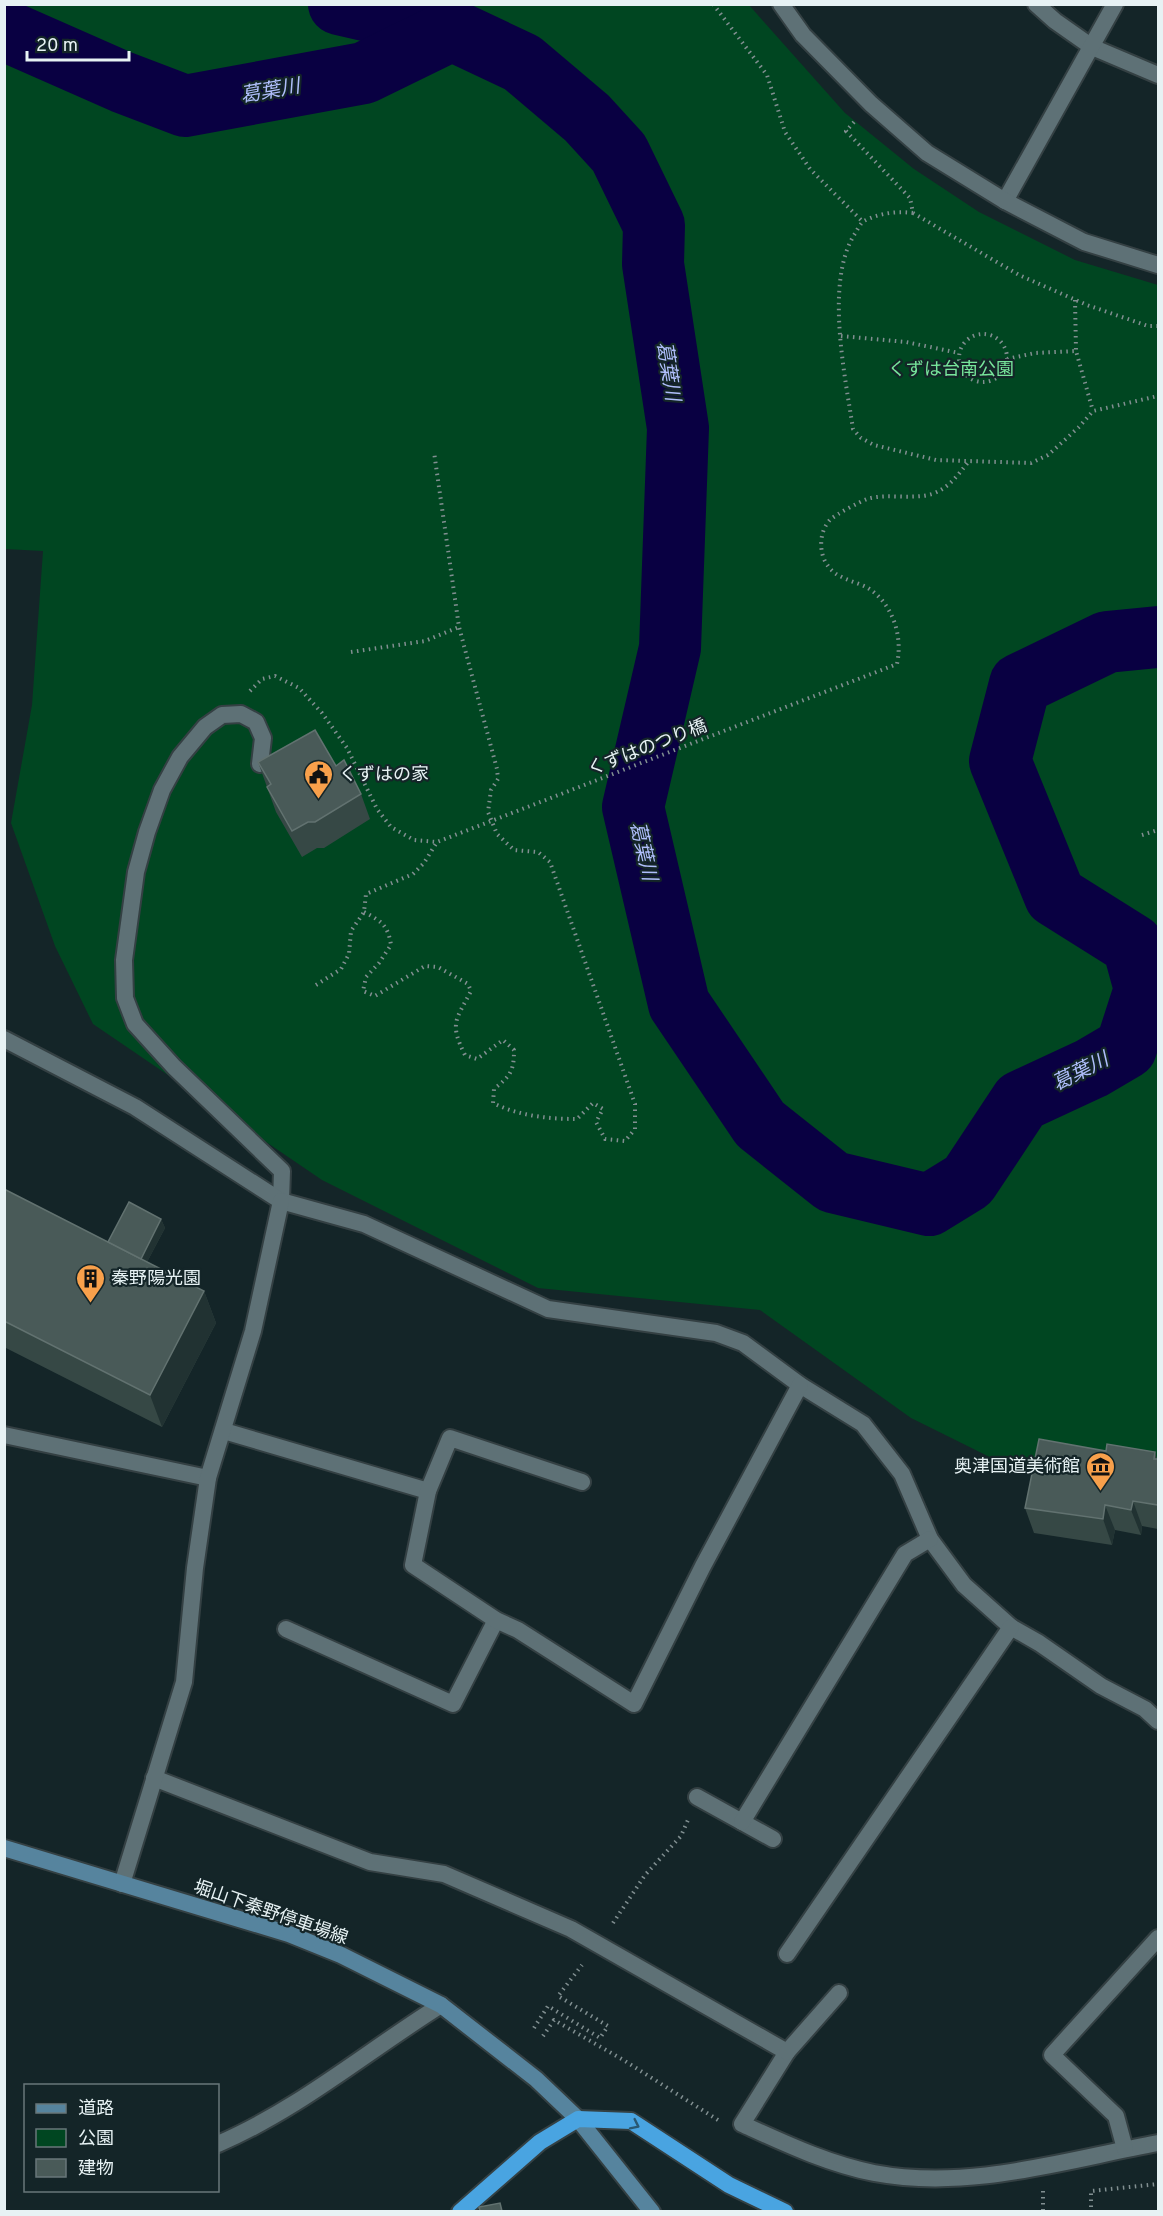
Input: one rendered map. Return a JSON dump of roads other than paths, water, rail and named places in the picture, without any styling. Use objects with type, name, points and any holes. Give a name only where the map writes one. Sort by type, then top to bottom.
[{"type":"highway","points":[[460,2211],[540,2142],[578,2119],[631,2121],[729,2186],[785,2211]]},
{"type":"main road","name":"堀山下秦野停車場線","points":[[4,1848],[289,1934],[341,1955],[441,2005],[536,2079],[578,2119],[652,2211]]},
{"type":"street","points":[[781,4],[803,35],[886,118],[927,153],[1005,201],[1084,242],[1158,265]]},
{"type":"street","points":[[1036,4],[1055,21],[1092,47],[1158,75]]},
{"type":"street","points":[[1005,201],[1115,4]]},
{"type":"street","points":[[122,1884],[184,1682],[195,1568],[208,1478],[253,1331],[281,1201],[282,1171],[135,1024],[125,998],[124,960],[136,873],[147,832],[162,790],[180,757],[205,728],[222,715],[241,714],[256,722],[263,738],[260,764]]},
{"type":"street","points":[[4,1039],[135,1107],[281,1201],[364,1224],[548,1309],[716,1333],[743,1343],[800,1385],[863,1424],[902,1474],[930,1539],[964,1585],[1011,1627],[1040,1643],[1101,1686],[1145,1709],[1158,1721]]},
{"type":"street","points":[[582,1482],[450,1438],[428,1491],[413,1565],[496,1620],[518,1630],[634,1704],[703,1566],[800,1385]]},
{"type":"street","points":[[224,1431],[428,1491]]},
{"type":"street","points":[[4,1435],[208,1478]]},
{"type":"street","points":[[742,1822],[905,1554],[930,1539]]},
{"type":"street","points":[[286,1629],[453,1704],[496,1620]]},
{"type":"street","points":[[788,1954],[1011,1627]]},
{"type":"street","points":[[154,1778],[370,1862],[444,1874],[571,1929],[787,2052]]},
{"type":"street","points":[[698,1797],[773,1839]]},
{"type":"street","points":[[1125,2149],[1116,2116],[1052,2055],[1158,1938]]},
{"type":"street","points":[[839,1993],[787,2052],[741,2124],[807,2154],[874,2173],[933,2179],[982,2176],[1158,2143]]},
{"type":"street","points":[[219,2144],[246,2132],[302,2100],[441,2005]]},
{"type":"waterway","points":[[339,4],[452,30]]},
{"type":"waterway","name":"葛葉川","points":[[4,30],[122,82],[185,106],[364,73],[452,30],[522,63],[587,118],[619,153],[654,225],[653,264],[678,428],[670,648],[633,807],[679,1004],[760,1124],[833,1182],[929,1205],[968,1181],[1021,1101],[1092,1068],[1126,1048],[1145,989],[1133,945],[1055,896],[1000,761],[1020,684],[1107,642],[1158,637]]},
{"type":"place","name":"くずはの家","points":[[318,800]]},
{"type":"place","name":"秦野陽光園","points":[[90,1304]]},
{"type":"place","name":"奥津国道美術館","points":[[1101,1492]]},
{"type":"park label","name":"くずは台南公園","points":[[951,369]]}]
